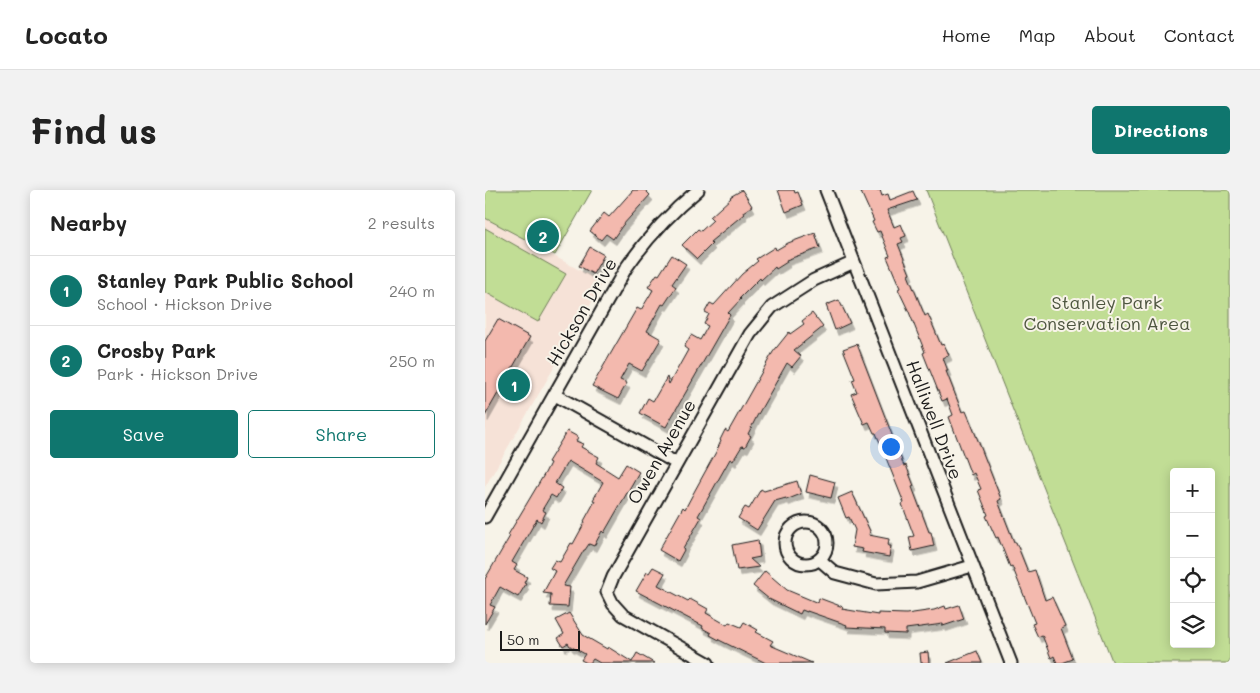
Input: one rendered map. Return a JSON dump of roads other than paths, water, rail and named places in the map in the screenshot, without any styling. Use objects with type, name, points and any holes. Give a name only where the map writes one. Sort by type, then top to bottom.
[{"type":"street","name":"Hickson Drive","points":[[485,517],[626,268],[642,245],[673,211],[698,190]]},
{"type":"street","name":"Halliwell Drive","points":[[826,190],[1011,663]]},
{"type":"street","name":"Owen Avenue","points":[[708,663],[623,614],[613,604],[607,592],[613,577],[676,463],[750,334],[772,307],[814,280],[854,262]]},
{"type":"street","points":[[555,395],[676,463]]},
{"type":"street","points":[[820,560],[835,573],[876,584],[917,582],[972,566]]},
{"type":"place","name":"Crosby Park","points":[[543,236]]},
{"type":"place","name":"Stanley Park Public School","points":[[514,385]]},
{"type":"park label","name":"Stanley Park Conservation Area","points":[[1107,313]]}]
